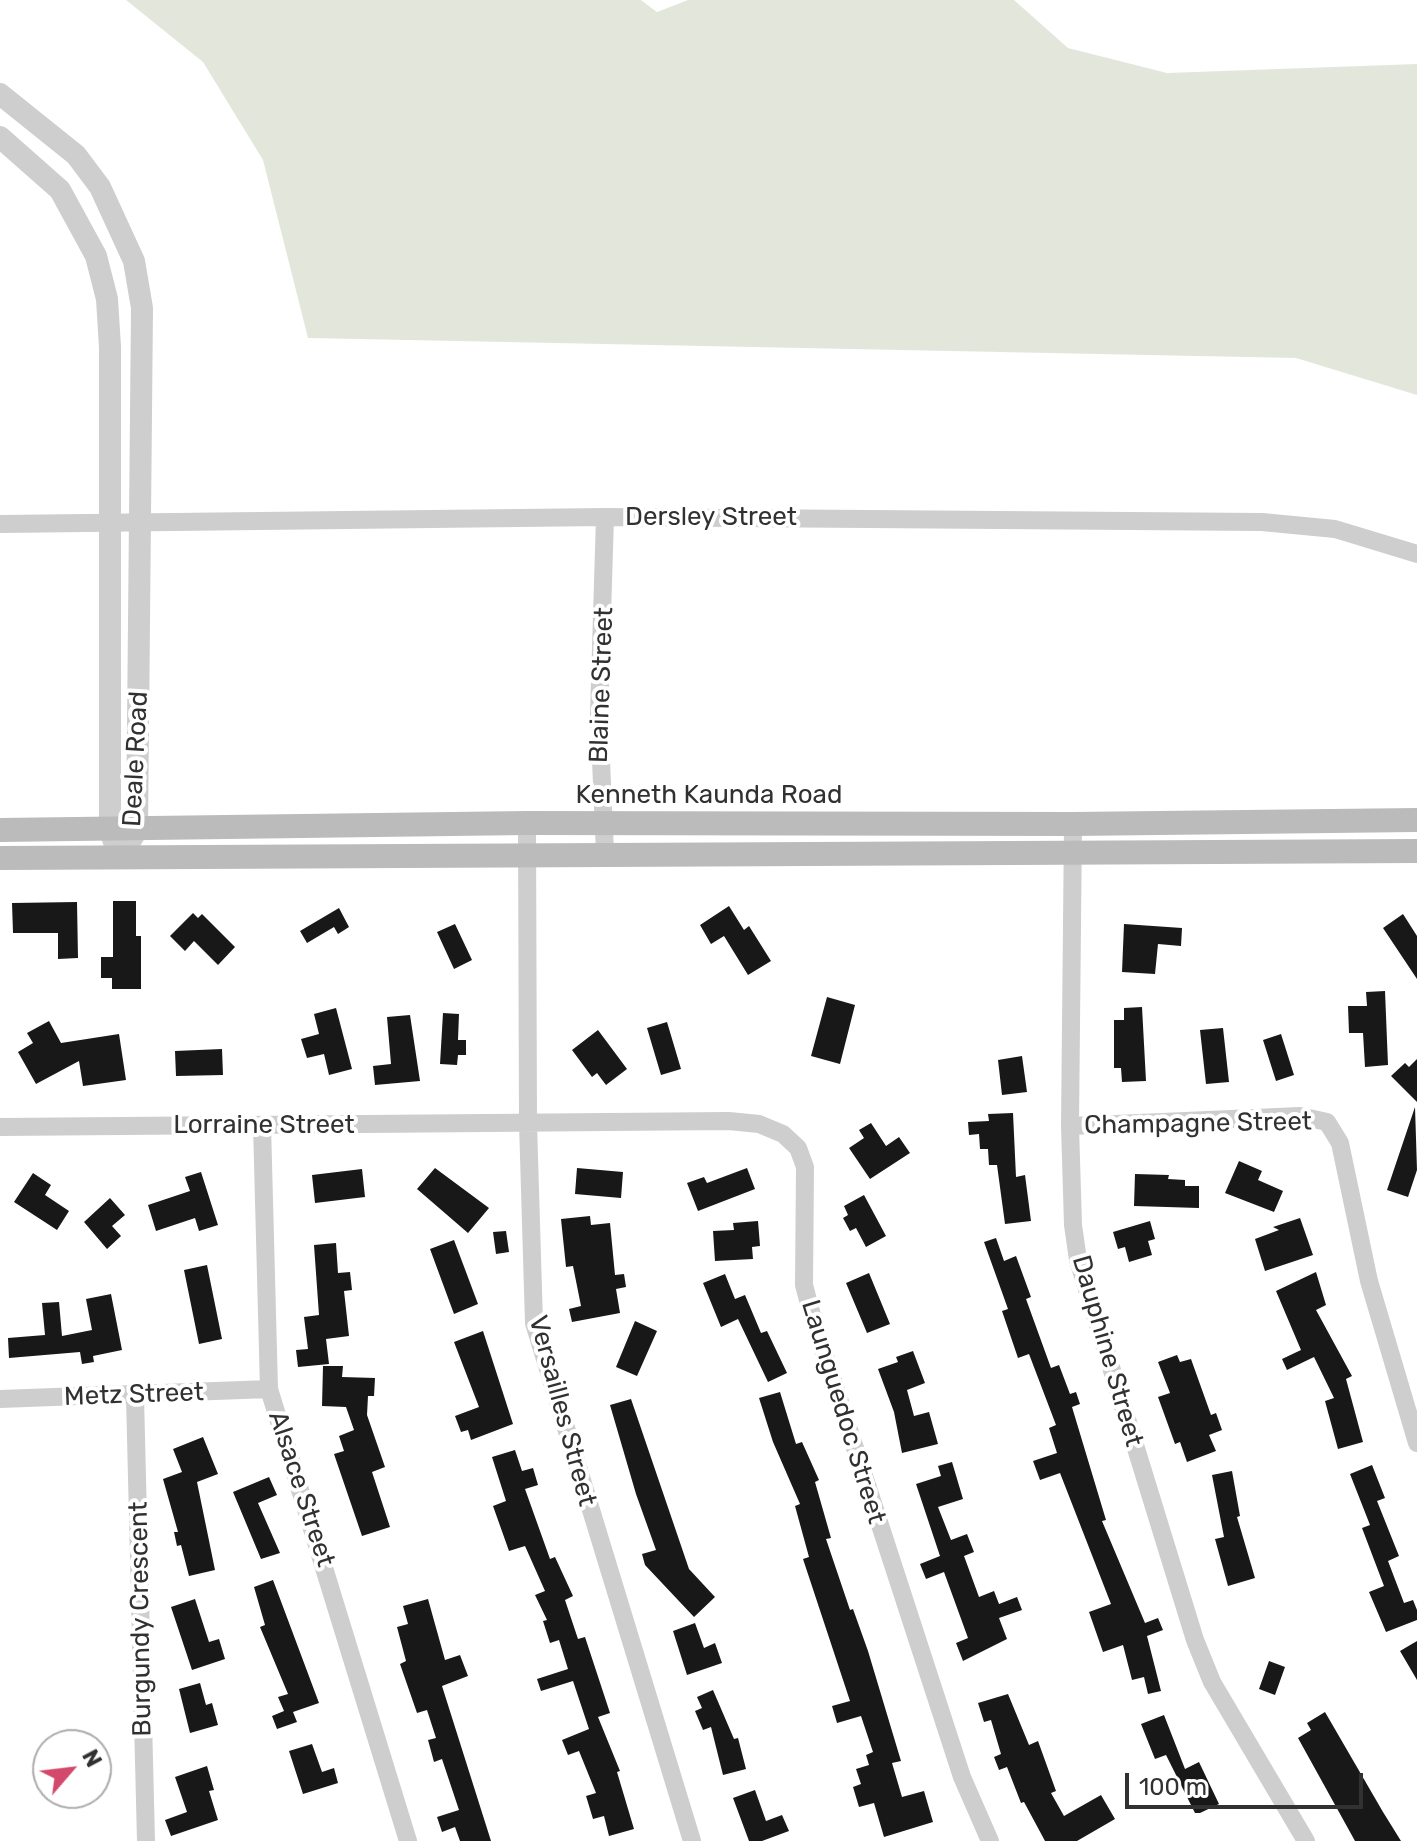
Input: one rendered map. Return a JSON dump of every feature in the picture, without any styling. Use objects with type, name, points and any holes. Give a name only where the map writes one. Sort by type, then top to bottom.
[{"type":"main road","name":"Kenneth Kaunda Road","points":[[0,830],[602,822],[1073,824],[1417,820]]},
{"type":"main road","points":[[0,858],[1417,851]]},
{"type":"street","name":"Deale Road","points":[[2,101],[76,155],[100,187],[134,261],[142,324],[143,524],[137,830],[120,858]]},
{"type":"street","name":"Deale Road","points":[[0,137],[60,190],[96,256],[107,299],[111,523],[110,830],[120,858]]},
{"type":"street","points":[[109,324],[142,324]]},
{"type":"street","name":"Dersley Street","points":[[0,524],[605,517],[1262,522],[1335,529],[1417,554]]},
{"type":"street","name":"Blaine Street","points":[[605,517],[599,714],[605,853]]},
{"type":"street","name":"Versailles Street","points":[[527,823],[528,1123],[534,1323],[692,1841]]},
{"type":"street","name":"Dauphine Street","points":[[1073,824],[1070,1126],[1073,1225],[1078,1260],[1195,1640],[1230,1716],[1306,1841]]},
{"type":"street","name":"Champagne Street","points":[[1070,1126],[1300,1116],[1327,1122],[1340,1143],[1369,1281],[1417,1443]]},
{"type":"street","name":"Lorraine Street","points":[[0,1127],[528,1123]]},
{"type":"street","name":"Launguedoc Street","points":[[528,1123],[759,1124],[783,1134],[798,1148],[805,1167],[804,1285],[813,1319],[957,1762],[990,1841]]},
{"type":"street","name":"Alsace Street","points":[[262,1125],[269,1389],[408,1841]]},
{"type":"street","name":"Metz Street","points":[[0,1399],[135,1397],[269,1389]]},
{"type":"street","name":"Burgundy Crescent","points":[[135,1397],[146,1841]]},
{"type":"shaded area","points":[[126,0],[641,0],[657,12],[688,0],[1014,0],[1068,48],[1167,73],[1417,64],[1417,395],[1296,358],[308,338],[263,160],[203,62]]},
{"type":"building","points":[[113,901],[136,901],[136,936],[141,936],[141,989],[112,989],[112,978],[101,978],[101,957],[113,957]]},
{"type":"building","points":[[77,902],[78,958],[58,959],[58,933],[13,933],[12,903]]},
{"type":"building","points":[[729,906],[744,930],[749,926],[771,961],[748,975],[724,936],[711,944],[700,925]]},
{"type":"building","points":[[339,908],[349,927],[338,934],[334,927],[307,943],[300,931]]},
{"type":"building","points":[[193,913],[198,918],[202,914],[235,947],[218,965],[194,941],[185,951],[170,936]]},
{"type":"building","points":[[1403,914],[1417,936],[1417,979],[1383,928]]},
{"type":"building","points":[[455,924],[472,960],[454,969],[437,932]]},
{"type":"building","points":[[1124,924],[1182,928],[1181,946],[1158,944],[1155,974],[1122,972]]},
{"type":"building","points":[[1385,991],[1388,1065],[1365,1067],[1363,1033],[1349,1033],[1348,1006],[1367,1006],[1366,992]]},
{"type":"building","points":[[827,997],[855,1005],[840,1064],[811,1056]]},
{"type":"building","points":[[1142,1007],[1146,1081],[1122,1082],[1121,1068],[1114,1068],[1114,1020],[1124,1020],[1124,1008]]},
{"type":"building","points":[[336,1008],[352,1069],[329,1075],[324,1054],[307,1058],[301,1039],[319,1034],[314,1014]]},
{"type":"building","points":[[443,1013],[459,1014],[458,1040],[466,1040],[466,1055],[458,1055],[457,1065],[440,1064]]},
{"type":"building","points":[[410,1015],[420,1081],[375,1085],[373,1066],[391,1064],[387,1017]]},
{"type":"building","points":[[49,1021],[61,1043],[119,1034],[126,1080],[83,1086],[79,1061],[36,1084],[18,1052],[33,1043],[27,1033]]},
{"type":"building","points":[[667,1022],[681,1069],[661,1075],[647,1028]]},
{"type":"building","points":[[1223,1028],[1229,1082],[1206,1084],[1200,1030]]},
{"type":"building","points":[[598,1030],[627,1069],[606,1085],[597,1073],[592,1077],[572,1050]]},
{"type":"building","points":[[1281,1034],[1294,1075],[1276,1081],[1263,1040]]},
{"type":"building","points":[[222,1049],[223,1075],[176,1076],[175,1051]]},
{"type":"building","points":[[1022,1056],[1027,1092],[1002,1095],[998,1060]]},
{"type":"building","points":[[1417,1059],[1417,1102],[1391,1076],[1405,1063],[1409,1067]]},
{"type":"building","points":[[1415,1107],[1417,1170],[1408,1197],[1387,1190]]},
{"type":"building","points":[[1013,1113],[1016,1177],[1025,1175],[1031,1221],[1005,1224],[997,1165],[989,1165],[988,1149],[980,1149],[979,1134],[969,1135],[968,1122],[989,1121],[988,1114]]},
{"type":"building","points":[[871,1123],[886,1146],[899,1137],[910,1153],[870,1179],[849,1148],[864,1138],[859,1130]]},
{"type":"building","points":[[1239,1161],[1262,1171],[1258,1180],[1283,1191],[1274,1212],[1225,1193]]},
{"type":"building","points":[[435,1168],[489,1208],[468,1233],[417,1189]]},
{"type":"building","points":[[577,1168],[623,1172],[621,1198],[575,1194]]},
{"type":"building","points":[[747,1168],[755,1189],[698,1211],[687,1183],[704,1177],[707,1183]]},
{"type":"building","points":[[362,1169],[365,1197],[315,1203],[312,1175]]},
{"type":"building","points":[[201,1172],[218,1225],[199,1231],[195,1218],[156,1231],[148,1205],[190,1191],[185,1177]]},
{"type":"building","points":[[33,1173],[51,1185],[45,1195],[69,1211],[57,1230],[14,1202]]},
{"type":"building","points":[[1135,1174],[1169,1175],[1168,1179],[1185,1180],[1185,1186],[1199,1186],[1199,1208],[1134,1206]]},
{"type":"building","points":[[864,1195],[886,1236],[866,1247],[856,1228],[850,1231],[843,1218],[848,1215],[844,1206]]},
{"type":"building","points":[[110,1198],[125,1215],[112,1226],[121,1236],[107,1249],[84,1222]]},
{"type":"building","points":[[590,1216],[591,1225],[610,1223],[615,1275],[624,1274],[626,1287],[616,1289],[620,1313],[572,1322],[569,1309],[581,1306],[573,1266],[566,1267],[561,1219]]},
{"type":"building","points":[[1300,1218],[1313,1255],[1265,1271],[1255,1239],[1279,1230],[1273,1227]]},
{"type":"building","points":[[758,1221],[760,1246],[752,1247],[753,1259],[715,1261],[713,1231],[734,1230],[733,1223]]},
{"type":"building","points":[[1150,1221],[1155,1239],[1148,1241],[1152,1255],[1129,1262],[1125,1247],[1118,1249],[1113,1232]]},
{"type":"building","points":[[506,1231],[509,1252],[496,1254],[493,1232]]},
{"type":"building","points":[[996,1238],[1004,1261],[1016,1256],[1031,1297],[1026,1299],[1051,1368],[1059,1365],[1070,1394],[1076,1392],[1080,1404],[1072,1407],[1106,1520],[1102,1521],[1145,1623],[1158,1618],[1163,1630],[1147,1636],[1161,1691],[1148,1694],[1144,1677],[1132,1680],[1123,1645],[1103,1652],[1089,1612],[1111,1604],[1060,1473],[1040,1480],[1033,1461],[1057,1453],[1049,1428],[1056,1425],[1029,1354],[1018,1358],[1002,1311],[1008,1309],[984,1242]]},
{"type":"building","points":[[454,1240],[478,1304],[454,1314],[430,1249]]},
{"type":"building","points":[[336,1243],[338,1273],[350,1272],[352,1290],[344,1291],[349,1336],[326,1339],[329,1364],[298,1367],[296,1350],[308,1349],[304,1317],[319,1315],[314,1245]]},
{"type":"building","points":[[207,1265],[222,1339],[199,1344],[184,1270]]},
{"type":"building","points":[[1316,1272],[1326,1305],[1316,1310],[1352,1376],[1346,1379],[1363,1442],[1338,1449],[1325,1401],[1334,1398],[1314,1357],[1287,1370],[1282,1359],[1301,1350],[1276,1291]]},
{"type":"building","points":[[869,1273],[890,1324],[867,1333],[846,1283]]},
{"type":"building","points":[[725,1274],[735,1299],[745,1295],[761,1333],[767,1331],[787,1373],[768,1382],[738,1319],[721,1327],[703,1283]]},
{"type":"building","points":[[111,1294],[122,1350],[93,1356],[94,1362],[82,1364],[80,1352],[9,1358],[8,1338],[45,1335],[42,1303],[59,1302],[62,1336],[92,1330],[86,1299]]},
{"type":"building","points":[[635,1321],[657,1331],[637,1376],[616,1367]]},
{"type":"building","points":[[483,1331],[513,1424],[471,1440],[468,1430],[461,1432],[455,1416],[479,1407],[454,1342]]},
{"type":"building","points":[[913,1351],[925,1383],[907,1390],[914,1416],[929,1412],[938,1444],[902,1453],[894,1412],[878,1369],[898,1362],[896,1357]]},
{"type":"building","points":[[1177,1355],[1180,1362],[1191,1359],[1211,1415],[1216,1413],[1222,1430],[1209,1435],[1216,1451],[1187,1462],[1180,1442],[1175,1444],[1158,1397],[1170,1393],[1158,1362]]},
{"type":"building","points":[[323,1366],[343,1366],[342,1377],[375,1378],[374,1396],[368,1396],[367,1415],[385,1467],[372,1472],[390,1527],[362,1536],[334,1454],[344,1451],[339,1436],[354,1430],[346,1407],[322,1406]]},
{"type":"building","points":[[780,1392],[796,1444],[802,1442],[819,1480],[815,1482],[831,1538],[826,1539],[850,1610],[853,1609],[868,1651],[901,1761],[892,1763],[902,1797],[924,1791],[933,1822],[884,1837],[874,1803],[859,1807],[853,1787],[861,1784],[856,1769],[869,1765],[866,1755],[873,1752],[861,1716],[837,1723],[832,1706],[850,1701],[803,1559],[809,1557],[795,1506],[800,1504],[773,1442],[759,1398]]},
{"type":"building","points":[[631,1399],[689,1569],[715,1597],[694,1617],[645,1565],[642,1554],[656,1550],[610,1405]]},
{"type":"building","points":[[203,1437],[218,1474],[197,1482],[215,1570],[189,1576],[181,1545],[177,1546],[174,1532],[178,1532],[163,1479],[182,1472],[173,1449]]},
{"type":"building","points":[[515,1450],[522,1471],[533,1468],[538,1485],[525,1489],[550,1559],[555,1557],[573,1596],[565,1600],[578,1639],[585,1637],[610,1713],[598,1717],[620,1771],[617,1772],[634,1829],[609,1836],[604,1816],[593,1819],[586,1796],[596,1793],[579,1751],[568,1755],[562,1740],[589,1729],[573,1681],[541,1691],[537,1679],[568,1669],[559,1640],[550,1643],[543,1621],[547,1620],[535,1595],[545,1591],[525,1546],[509,1551],[493,1506],[506,1501],[492,1457]]},
{"type":"building","points":[[952,1462],[963,1499],[938,1507],[951,1540],[967,1534],[974,1552],[964,1556],[979,1597],[994,1591],[999,1604],[1017,1597],[1022,1610],[999,1618],[1007,1639],[963,1661],[956,1643],[968,1638],[944,1572],[926,1579],[920,1564],[940,1556],[916,1484],[941,1476],[938,1466]]},
{"type":"building","points":[[1372,1465],[1385,1498],[1377,1501],[1399,1556],[1388,1561],[1404,1603],[1413,1600],[1417,1610],[1417,1620],[1386,1632],[1369,1592],[1384,1586],[1362,1528],[1370,1525],[1350,1474]]},
{"type":"building","points":[[1232,1471],[1240,1516],[1237,1517],[1255,1578],[1228,1586],[1215,1539],[1224,1537],[1212,1475]]},
{"type":"building","points":[[269,1477],[277,1495],[258,1503],[280,1553],[261,1559],[233,1492]]},
{"type":"building","points":[[273,1580],[319,1703],[293,1712],[297,1722],[277,1729],[272,1716],[284,1711],[278,1697],[288,1694],[260,1627],[265,1625],[254,1587]]},
{"type":"building","points":[[195,1599],[209,1642],[219,1639],[225,1659],[192,1670],[171,1607]]},
{"type":"building","points":[[428,1599],[445,1660],[460,1655],[468,1676],[442,1686],[491,1841],[460,1841],[455,1827],[442,1832],[437,1817],[459,1810],[442,1759],[434,1762],[428,1740],[436,1738],[427,1710],[417,1713],[400,1664],[406,1661],[397,1627],[408,1624],[403,1606]]},
{"type":"building","points":[[695,1623],[704,1648],[715,1643],[722,1663],[687,1675],[673,1631]]},
{"type":"building","points":[[1417,1641],[1417,1680],[1400,1651]]},
{"type":"building","points":[[1269,1661],[1285,1667],[1275,1695],[1259,1689]]},
{"type":"building","points":[[200,1683],[206,1705],[212,1703],[218,1725],[190,1733],[179,1689]]},
{"type":"building","points":[[713,1690],[734,1739],[738,1738],[746,1769],[723,1775],[711,1727],[703,1730],[695,1711],[702,1708],[697,1697]]},
{"type":"building","points":[[1008,1694],[1029,1745],[1038,1741],[1056,1791],[1051,1793],[1064,1816],[1101,1795],[1115,1819],[1077,1841],[1045,1841],[1024,1802],[1021,1803],[1007,1767],[999,1770],[994,1757],[1001,1754],[991,1720],[984,1722],[978,1703]]},
{"type":"building","points":[[1325,1712],[1401,1841],[1355,1841],[1298,1738],[1311,1730],[1307,1723]]},
{"type":"building","points":[[1164,1715],[1185,1769],[1199,1762],[1219,1804],[1195,1813],[1166,1755],[1155,1759],[1141,1724]]},
{"type":"building","points":[[312,1744],[322,1772],[334,1768],[338,1783],[303,1794],[289,1751]]},
{"type":"building","points":[[207,1766],[214,1790],[209,1791],[218,1820],[171,1836],[165,1820],[187,1812],[175,1777]]},
{"type":"building","points":[[755,1790],[766,1821],[782,1815],[789,1831],[762,1841],[749,1841],[733,1798]]}]
